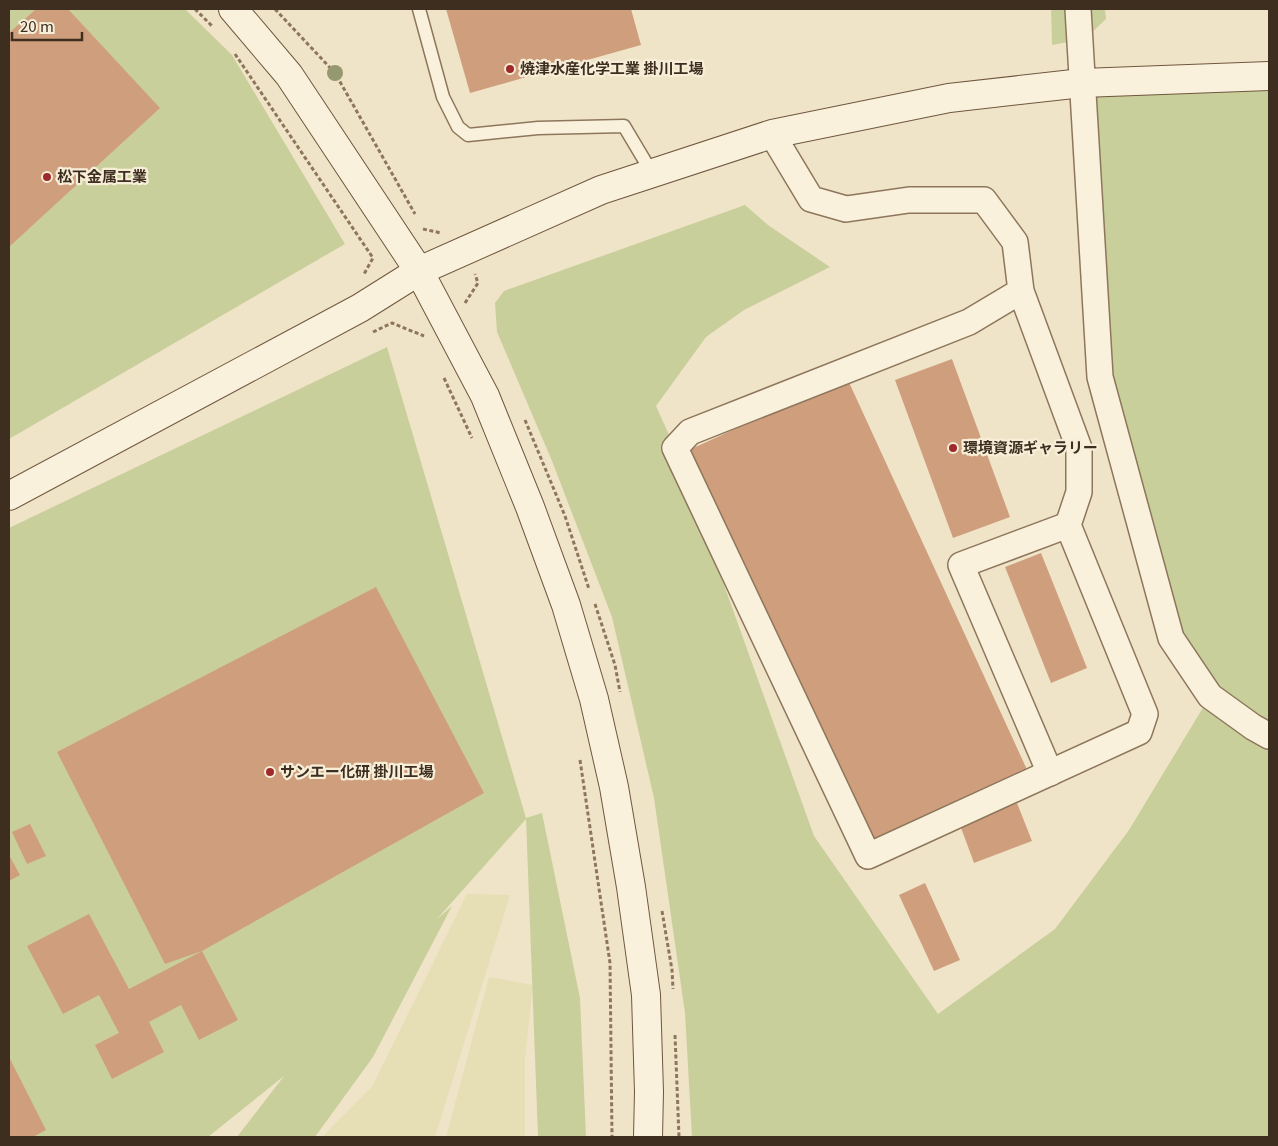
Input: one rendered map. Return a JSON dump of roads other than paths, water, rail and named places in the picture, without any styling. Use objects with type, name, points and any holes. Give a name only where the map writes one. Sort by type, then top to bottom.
[{"type":"street","points":[[233,9],[289,75],[419,271],[486,396],[530,507],[566,605],[594,700],[617,805],[646,995],[649,1092],[648,1137]]},
{"type":"street","points":[[1078,9],[1100,377],[1171,638],[1210,696],[1269,736]]},
{"type":"street","points":[[12,486],[360,308],[419,271],[601,190],[652,173],[772,134],[948,98],[1082,83],[1269,76]]},
{"type":"street","points":[[772,134],[811,199],[846,209],[909,200],[984,200],[1015,242],[1021,291],[1079,448],[1079,492],[1068,525],[1145,714],[1139,732],[868,856],[675,448],[690,432],[969,322],[1021,291]]},
{"type":"street","points":[[1050,773],[961,565],[1068,525]]},
{"type":"lane","points":[[419,9],[444,98],[458,127],[468,135],[538,128],[624,126],[652,173]]},
{"type":"place","name":"焼津水産化学工業 掛川工場","points":[[510,69]]},
{"type":"place","name":"松下金属工業","points":[[47,177]]},
{"type":"place","name":"環境資源ギャラリー","points":[[953,448]]},
{"type":"place","name":"サンエー化研 掛川工場","points":[[270,772]]}]
